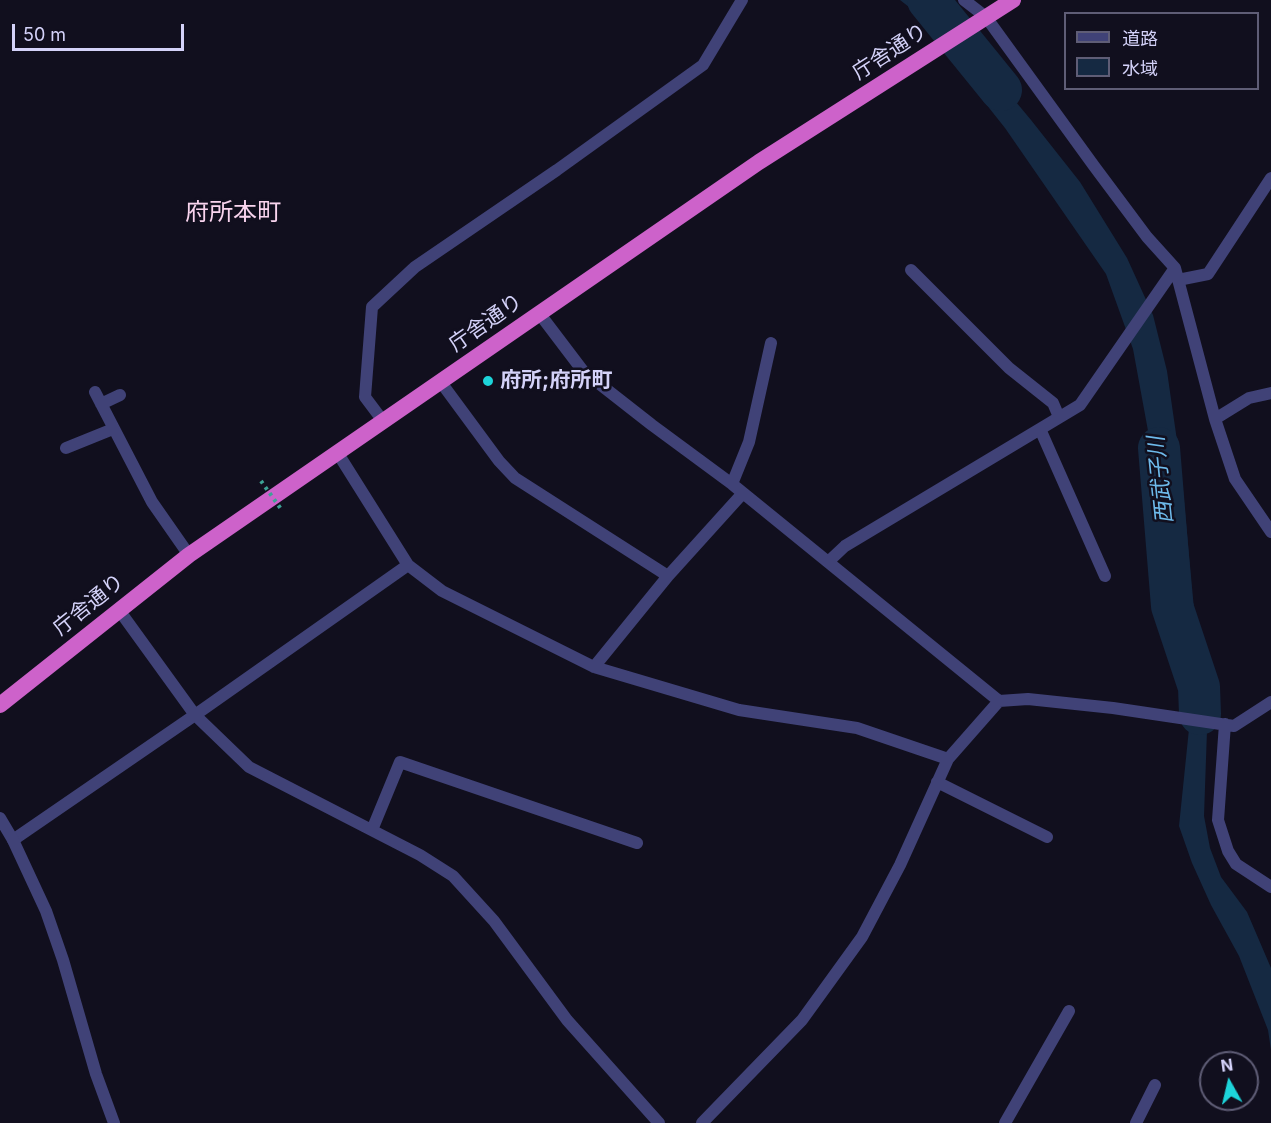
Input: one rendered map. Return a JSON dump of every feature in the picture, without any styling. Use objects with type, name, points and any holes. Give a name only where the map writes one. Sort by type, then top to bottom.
[{"type":"highway","name":"庁舎通り","points":[[0,705],[189,555],[759,162],[1013,0]]},
{"type":"street","points":[[383,421],[365,397],[372,307],[415,267],[557,170],[703,65],[742,0]]},
{"type":"street","points":[[963,0],[986,17],[1094,166],[1177,274],[1215,419],[1235,478],[1271,532]]},
{"type":"street","points":[[1177,274],[1208,274],[1271,178]]},
{"type":"street","points":[[911,270],[1009,368],[1053,403],[1059,417]]},
{"type":"street","points":[[828,562],[845,546],[1080,405],[1177,274]]},
{"type":"street","points":[[539,313],[583,372],[732,484],[999,701],[1029,699],[1113,708],[1234,726],[1271,702]]},
{"type":"street","points":[[732,484],[750,442],[771,343]]},
{"type":"street","points":[[440,381],[499,461],[515,478],[668,576]]},
{"type":"street","points":[[95,392],[152,502],[189,555]]},
{"type":"street","points":[[1215,419],[1249,398],[1271,393]]},
{"type":"street","points":[[101,404],[120,395]]},
{"type":"street","points":[[66,448],[113,429]]},
{"type":"street","points":[[1040,429],[1105,576]]},
{"type":"street","points":[[337,452],[408,565],[442,591],[594,667],[739,710],[857,728],[948,759]]},
{"type":"street","points":[[594,667],[668,576],[743,493]]},
{"type":"street","points":[[13,840],[408,565]]},
{"type":"street","points":[[119,610],[195,715],[249,767],[420,855],[453,876],[494,921],[567,1020],[659,1123]]},
{"type":"street","points":[[702,1123],[802,1020],[862,937],[900,864],[948,759],[999,701]]},
{"type":"street","points":[[1225,724],[1218,820],[1228,851],[1236,864],[1271,887]]},
{"type":"street","points":[[372,830],[400,762],[637,843]]},
{"type":"street","points":[[937,782],[1047,837]]},
{"type":"street","points":[[0,818],[46,910],[96,1074],[114,1123]]},
{"type":"street","points":[[1005,1123],[1069,1011]]},
{"type":"street","points":[[1136,1123],[1155,1085]]},
{"type":"path","points":[[261,481],[281,509]]},
{"type":"water","points":[[900,0],[914,0],[981,60],[1031,120],[1080,182],[1127,258],[1153,315],[1167,371],[1181,468],[1194,609],[1208,702],[1204,816],[1210,848],[1221,877],[1247,912],[1271,968],[1271,1050],[1268,1030],[1239,956],[1211,905],[1192,863],[1179,826],[1193,690],[1189,646],[1172,606],[1173,540],[1155,469],[1133,349],[1106,274],[1005,128],[909,7]]},
{"type":"pier","points":[[940,20],[974,50],[951,65],[924,30]]},
{"type":"waterway","name":"西武子川","points":[[928,0],[1001,90]]},
{"type":"waterway","name":"西武子川","points":[[1159,448],[1172,606],[1199,687],[1200,714]]},
{"type":"place","name":"府所;府所町","points":[[488,381]]},
{"type":"district","name":"府所本町","points":[[233,213]]}]
